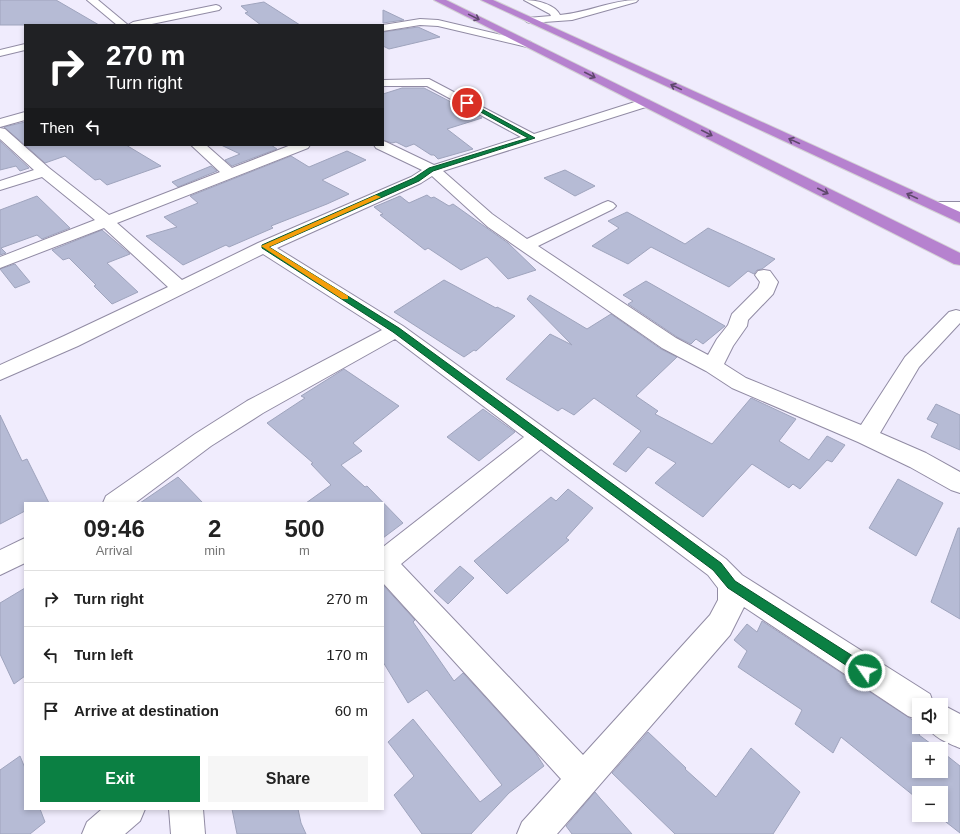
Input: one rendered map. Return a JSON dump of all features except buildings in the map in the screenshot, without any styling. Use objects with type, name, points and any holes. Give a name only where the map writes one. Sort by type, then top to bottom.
[{"type":"highway","points":[[439,0],[960,260]]},
{"type":"highway","points":[[486,0],[960,218]]},
{"type":"street","points":[[92,0],[122,24]]},
{"type":"street","points":[[530,0],[554,12],[556,17]]},
{"type":"street","points":[[530,20],[572,17],[633,0]]},
{"type":"street","points":[[138,24],[216,8]]},
{"type":"street","points":[[549,29],[556,17]]},
{"type":"street","points":[[384,28],[420,22],[438,23],[527,44]]},
{"type":"street","points":[[0,52],[24,47]]},
{"type":"street","points":[[384,83],[428,82],[532,138]]},
{"type":"street","points":[[0,373],[146,305],[180,286],[264,246],[416,180],[431,170],[645,103]]},
{"type":"street","points":[[0,123],[24,116]]},
{"type":"street","points":[[0,132],[44,171],[106,221],[171,280],[180,286]]},
{"type":"street","points":[[199,146],[230,173]]},
{"type":"street","points":[[0,263],[300,146]]},
{"type":"street","points":[[383,146],[431,170],[458,190],[479,212],[525,246],[669,343],[713,366],[739,383],[866,436],[918,460],[960,483]]},
{"type":"street","points":[[0,186],[44,171]]},
{"type":"street","points":[[525,246],[608,206]]},
{"type":"street","points":[[938,208],[960,207]]},
{"type":"street","points":[[264,246],[396,330],[717,567],[732,584],[912,700]]},
{"type":"street","points":[[713,366],[724,344],[737,326],[739,318],[767,290],[769,282],[764,276]]},
{"type":"street","points":[[866,436],[912,362],[956,316]]},
{"type":"street","points":[[116,502],[125,497],[202,440],[255,407],[396,330]]},
{"type":"street","points":[[384,562],[541,436]]},
{"type":"street","points":[[0,563],[24,551]]},
{"type":"street","points":[[384,564],[583,779]]},
{"type":"street","points":[[534,834],[720,625],[732,602],[732,584]]},
{"type":"street","points":[[948,724],[960,732]]},
{"type":"street","points":[[99,834],[127,810]]},
{"type":"street","points":[[186,810],[188,834]]},
{"type":"slow traffic","points":[[345,298],[264,246],[378,197]]},
{"type":"route","points":[[467,103],[532,138],[431,170],[416,180],[264,246],[396,330],[717,567],[732,584],[865,671]]}]
